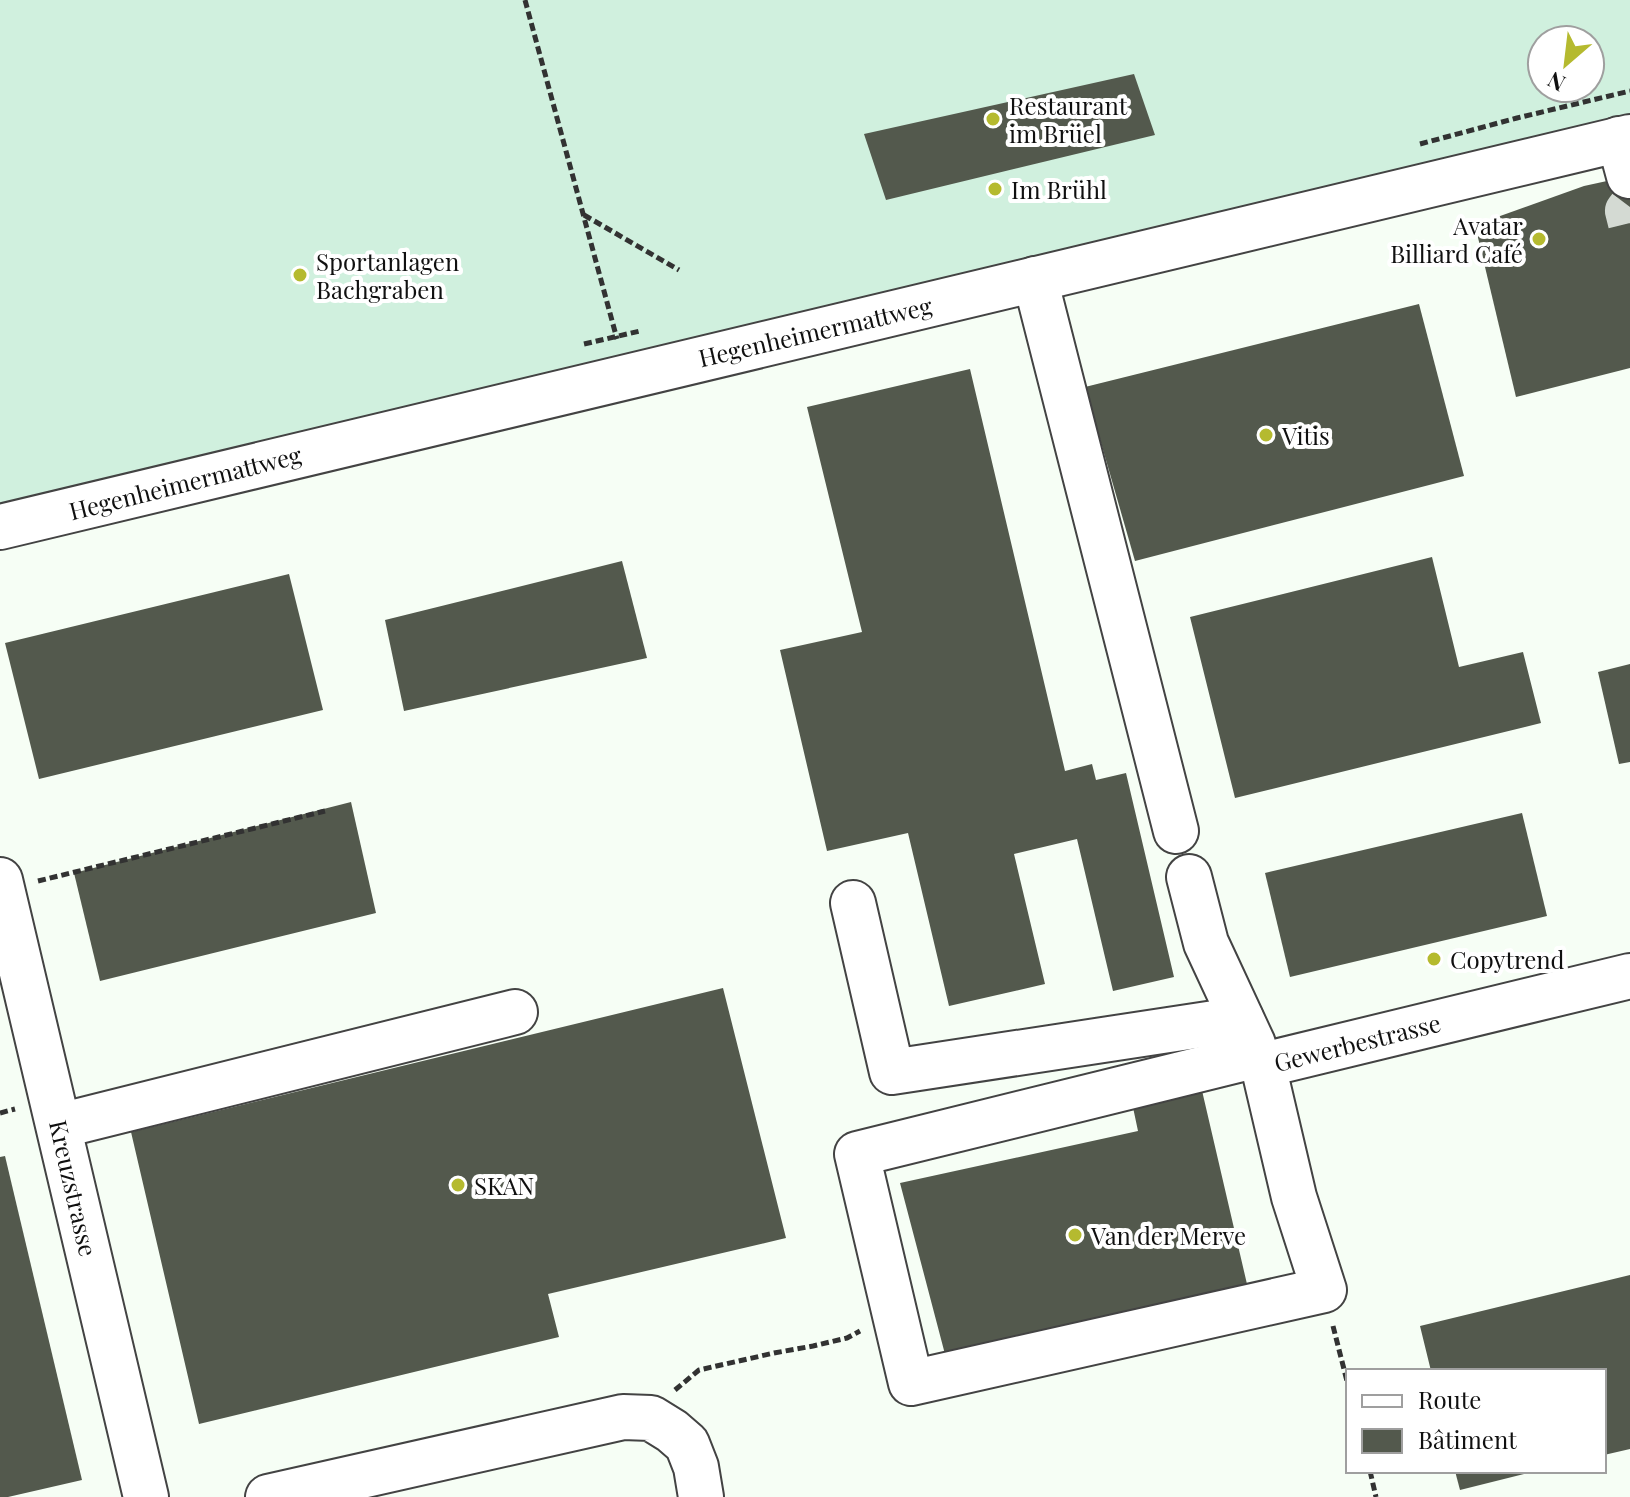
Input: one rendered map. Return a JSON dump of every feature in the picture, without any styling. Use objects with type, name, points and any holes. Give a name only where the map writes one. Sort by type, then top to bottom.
[{"type":"street","name":"Hegenheimermattweg","points":[[0,527],[1035,279],[1626,151]]},
{"type":"street","points":[[1035,279],[1176,831]]},
{"type":"street","points":[[1189,877],[1206,943],[1254,1046]]},
{"type":"street","name":"Kreuzstrasse","points":[[1,885],[146,1497]]},
{"type":"street","points":[[853,903],[892,1072],[1254,1046]]},
{"type":"street","name":"Gewerbestrasse","points":[[1324,1290],[1294,1197],[1254,1046],[1630,976]]},
{"type":"street","points":[[59,1126],[515,1012]]},
{"type":"street","points":[[1254,1046],[857,1154],[911,1383],[1324,1290]]},
{"type":"street","points":[[268,1497],[623,1417],[651,1418],[687,1444],[696,1467],[701,1497]]},
{"type":"path","points":[[525,0],[627,376]]},
{"type":"path","points":[[583,215],[679,270]]},
{"type":"path","points":[[1,885],[325,811]]},
{"type":"path","points":[[1324,1290],[1346,1377]]},
{"type":"path","points":[[645,1418],[699,1370],[847,1338],[871,1325],[891,1301]]},
{"type":"path","points":[[1370,1473],[1376,1497]]},
{"type":"green space","points":[[0,0],[1630,0],[1630,137],[0,527]]},
{"type":"building","points":[[1134,74],[1155,135],[886,200],[864,134]]},
{"type":"building","points":[[1630,176],[1630,368],[1516,397],[1475,225],[1584,186]]},
{"type":"building","points":[[1419,304],[1464,476],[1135,561],[1085,387]]},
{"type":"building","points":[[970,369],[1065,771],[1092,764],[1096,780],[1126,773],[1174,977],[1113,991],[1077,839],[1014,854],[1045,984],[949,1006],[908,833],[827,851],[780,650],[862,632],[807,407]]},
{"type":"building","points":[[1432,557],[1459,667],[1523,652],[1541,723],[1235,798],[1190,617]]},
{"type":"building","points":[[622,561],[647,658],[404,711],[385,620]]},
{"type":"building","points":[[289,574],[323,710],[39,779],[5,643]]},
{"type":"building","points":[[1630,664],[1630,762],[1619,764],[1598,672]]},
{"type":"building","points":[[351,802],[376,913],[100,981],[74,873]]},
{"type":"building","points":[[1522,813],[1547,916],[1290,977],[1265,873]]},
{"type":"building","name":"SKAN","points":[[723,988],[786,1238],[548,1294],[559,1337],[199,1424],[131,1132]]},
{"type":"building","name":"Van der Merve","points":[[1200,1082],[1250,1297],[946,1358],[900,1183],[1138,1131],[1131,1098]]},
{"type":"building","points":[[5,1156],[82,1480],[0,1497],[0,1157]]},
{"type":"building","points":[[1630,1275],[1630,1449],[1606,1455],[1606,1369],[1431,1369],[1420,1326]]},
{"type":"building","points":[[1456,1473],[1528,1473],[1460,1490]]},
{"type":"tunnel","points":[[1630,207],[1627,211],[1630,223]]},
{"type":"place","name":"Restaurant im Brüel","points":[[993,119]]},
{"type":"place","name":"Im Brühl","points":[[995,189]]},
{"type":"place","name":"Avatar Billiard Café","points":[[1539,239]]},
{"type":"place","name":"Sportanlagen Bachgraben","points":[[300,275]]},
{"type":"place","name":"Vitis","points":[[1266,435]]},
{"type":"place","name":"Copytrend","points":[[1434,959]]},
{"type":"place","name":"SKAN","points":[[458,1185]]},
{"type":"place","name":"Van der Merve","points":[[1075,1235]]}]
